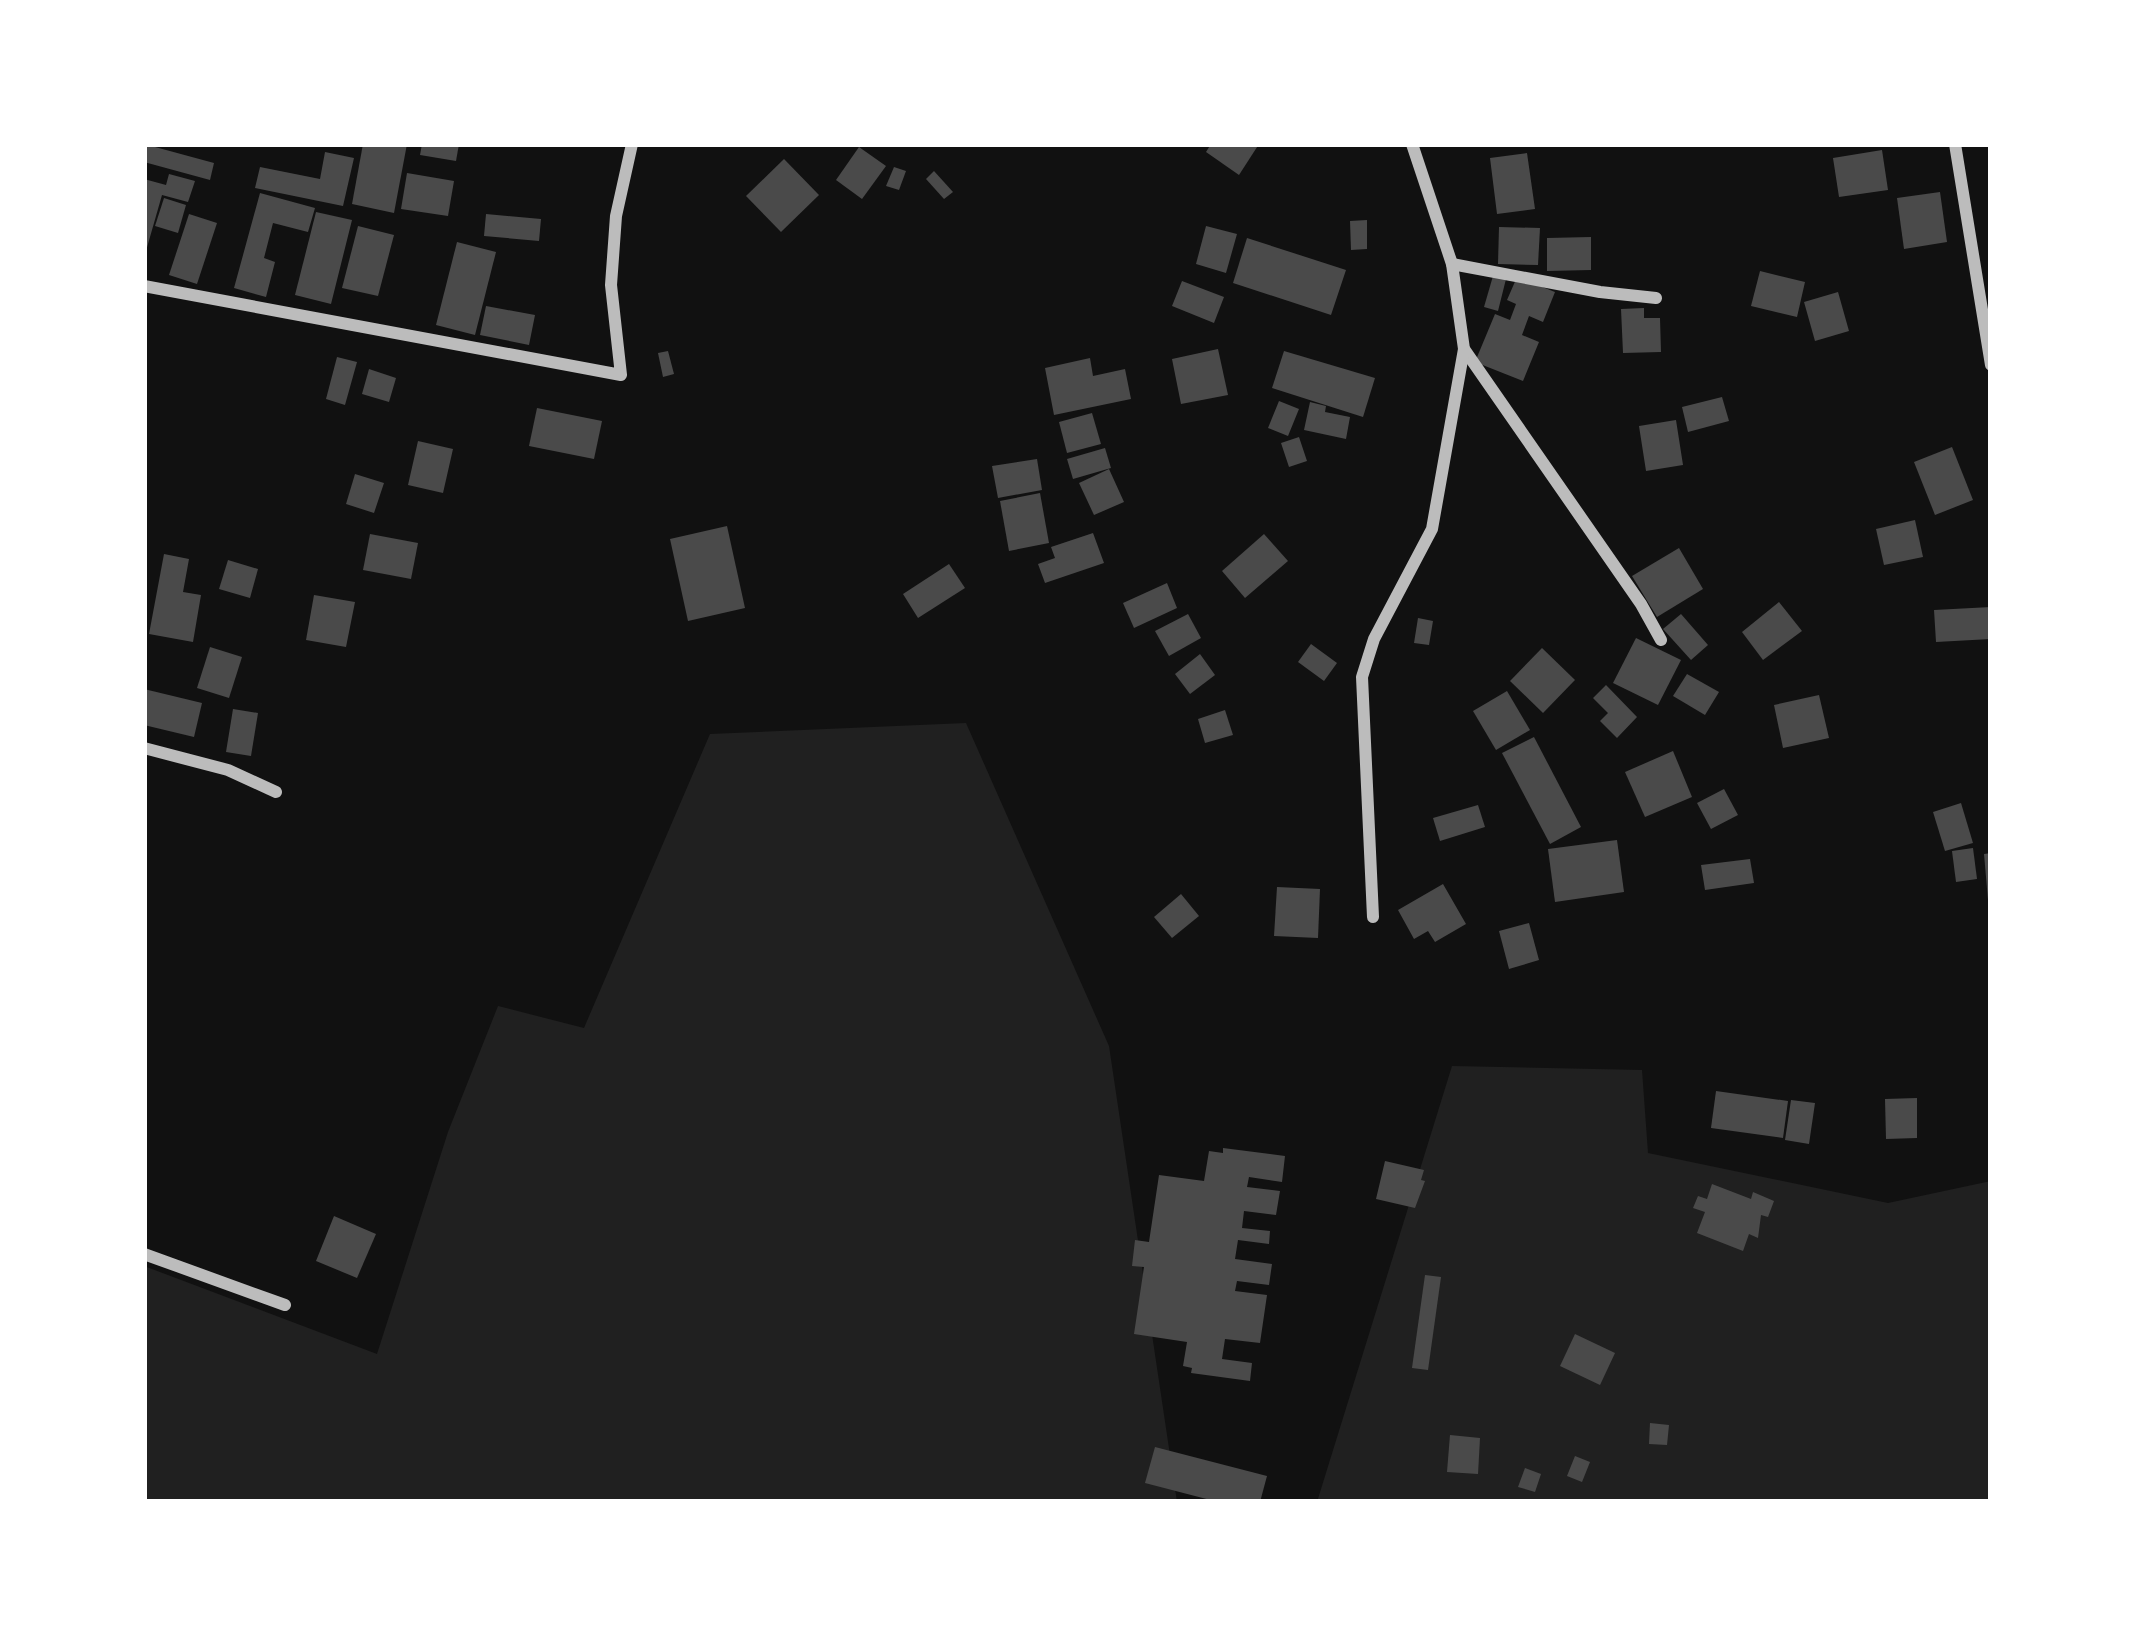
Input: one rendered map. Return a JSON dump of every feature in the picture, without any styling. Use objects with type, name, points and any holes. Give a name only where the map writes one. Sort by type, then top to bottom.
[{"type":"street","points":[[144,286],[621,375],[611,285],[616,216],[632,144]]},
{"type":"street","points":[[1373,916],[1362,677],[1374,639],[1432,529],[1464,349],[1451,264],[1412,144]]},
{"type":"street","points":[[1955,144],[1991,365]]},
{"type":"street","points":[[1451,264],[1656,298]]},
{"type":"street","points":[[1464,349],[1641,604],[1661,640]]},
{"type":"street","points":[[144,748],[228,770],[276,792]]},
{"type":"street","points":[[144,1254],[284,1305]]},
{"type":"shaded area","points":[[966,723],[1109,1046],[1177,1502],[144,1502],[144,1266],[377,1354],[448,1132],[498,1006],[584,1028],[710,734]]},
{"type":"shaded area","points":[[1452,1066],[1642,1070],[1648,1153],[1888,1203],[1991,1181],[1991,1502],[1317,1502]]},
{"type":"building","points":[[144,144],[214,163],[210,180],[144,162]]},
{"type":"building","points":[[363,144],[407,144],[394,213],[352,204]]},
{"type":"building","points":[[422,144],[459,144],[456,161],[420,155]]},
{"type":"building","points":[[1211,144],[1259,144],[1239,175],[1206,152]]},
{"type":"building","points":[[859,147],[886,166],[862,199],[836,180]]},
{"type":"building","points":[[1882,150],[1888,190],[1839,197],[1833,158]]},
{"type":"building","points":[[325,152],[354,158],[343,206],[255,188],[260,167],[320,179]]},
{"type":"building","points":[[1527,153],[1535,209],[1497,214],[1490,158]]},
{"type":"building","points":[[784,159],[819,195],[781,232],[746,196]]},
{"type":"building","points":[[894,167],[906,171],[899,190],[886,186]]},
{"type":"building","points":[[934,171],[953,192],[944,199],[926,179]]},
{"type":"building","points":[[407,173],[454,181],[448,216],[401,209]]},
{"type":"building","points":[[169,174],[195,181],[188,202],[162,195],[144,258],[144,179],[166,185]]},
{"type":"building","points":[[1940,192],[1947,242],[1904,249],[1897,198]]},
{"type":"building","points":[[260,193],[315,208],[308,232],[273,223],[264,258],[275,262],[266,297],[234,288]]},
{"type":"building","points":[[164,198],[186,205],[178,233],[155,226]]},
{"type":"building","points":[[316,212],[352,220],[331,304],[295,295]]},
{"type":"building","points":[[189,214],[217,223],[197,284],[169,275]]},
{"type":"building","points":[[486,214],[541,219],[539,241],[484,236]]},
{"type":"building","points":[[1367,220],[1367,249],[1351,250],[1350,221]]},
{"type":"building","points":[[358,226],[394,235],[378,296],[342,288]]},
{"type":"building","points":[[1206,226],[1237,234],[1226,273],[1196,264]]},
{"type":"building","points":[[1499,227],[1540,228],[1538,265],[1498,264]]},
{"type":"building","points":[[1591,237],[1591,270],[1547,271],[1547,238]]},
{"type":"building","points":[[1247,238],[1346,270],[1331,315],[1233,283]]},
{"type":"building","points":[[457,242],[496,252],[475,335],[436,325]]},
{"type":"building","points":[[1760,271],[1805,282],[1797,317],[1751,306]]},
{"type":"building","points":[[1493,276],[1506,279],[1498,311],[1484,307]]},
{"type":"building","points":[[1517,277],[1555,292],[1543,322],[1529,316],[1522,335],[1539,342],[1523,381],[1475,362],[1495,314],[1510,320],[1516,304],[1507,300]]},
{"type":"building","points":[[1182,281],[1224,297],[1214,323],[1172,306]]},
{"type":"building","points":[[1838,292],[1849,331],[1815,341],[1804,302]]},
{"type":"building","points":[[486,306],[535,315],[529,345],[480,335]]},
{"type":"building","points":[[1644,308],[1644,318],[1660,318],[1661,352],[1623,353],[1621,309]]},
{"type":"building","points":[[1218,349],[1228,395],[1181,404],[1172,359]]},
{"type":"building","points":[[668,351],[674,374],[663,377],[658,353]]},
{"type":"building","points":[[1284,351],[1375,378],[1363,417],[1272,388]]},
{"type":"building","points":[[337,357],[357,362],[345,405],[326,399]]},
{"type":"building","points":[[1090,358],[1093,376],[1125,369],[1131,399],[1054,415],[1045,368]]},
{"type":"building","points":[[369,369],[396,378],[389,402],[362,394]]},
{"type":"building","points":[[1722,397],[1729,421],[1688,432],[1682,407]]},
{"type":"building","points":[[1279,401],[1299,409],[1288,436],[1268,428]]},
{"type":"building","points":[[1310,402],[1326,406],[1325,412],[1350,417],[1346,439],[1304,430]]},
{"type":"building","points":[[537,408],[602,421],[594,459],[529,446]]},
{"type":"building","points":[[1092,413],[1101,444],[1067,453],[1059,422]]},
{"type":"building","points":[[1676,420],[1683,465],[1646,471],[1639,426]]},
{"type":"building","points":[[1299,437],[1307,461],[1289,467],[1281,443]]},
{"type":"building","points":[[418,441],[453,449],[443,493],[408,485]]},
{"type":"building","points":[[1952,447],[1973,500],[1935,515],[1914,462]]},
{"type":"building","points":[[1105,448],[1111,468],[1073,479],[1067,459]]},
{"type":"building","points":[[1037,459],[1042,490],[998,498],[992,466]]},
{"type":"building","points":[[1109,469],[1124,502],[1094,515],[1079,483]]},
{"type":"building","points":[[355,474],[384,483],[374,513],[346,504]]},
{"type":"building","points":[[1040,493],[1049,543],[1009,551],[1000,501]]},
{"type":"building","points":[[1915,520],[1923,557],[1884,565],[1876,529]]},
{"type":"building","points":[[727,526],[745,608],[688,621],[670,539]]},
{"type":"building","points":[[1093,533],[1104,563],[1045,583],[1038,564],[1055,558],[1051,547]]},
{"type":"building","points":[[370,534],[418,543],[411,579],[363,570]]},
{"type":"building","points":[[1264,534],[1288,561],[1245,598],[1222,571]]},
{"type":"building","points":[[1679,548],[1703,589],[1657,617],[1632,576]]},
{"type":"building","points":[[164,554],[189,559],[183,592],[201,595],[193,642],[149,634]]},
{"type":"building","points":[[228,560],[258,569],[250,598],[219,589]]},
{"type":"building","points":[[949,564],[965,588],[918,618],[903,594]]},
{"type":"building","points":[[1167,583],[1177,608],[1134,628],[1123,603]]},
{"type":"building","points":[[314,595],[355,602],[346,647],[306,640]]},
{"type":"building","points":[[1779,602],[1802,631],[1763,660],[1742,632]]},
{"type":"building","points":[[1991,607],[1991,639],[1936,642],[1934,610]]},
{"type":"building","points":[[1188,614],[1201,638],[1169,656],[1155,631]]},
{"type":"building","points":[[1681,614],[1708,645],[1691,660],[1663,629]]},
{"type":"building","points":[[1418,618],[1433,621],[1429,645],[1414,643]]},
{"type":"building","points":[[1636,638],[1681,660],[1658,705],[1613,683]]},
{"type":"building","points":[[1311,644],[1337,663],[1324,681],[1298,662]]},
{"type":"building","points":[[210,647],[242,657],[229,698],[197,688]]},
{"type":"building","points":[[1542,648],[1575,680],[1543,713],[1510,681]]},
{"type":"building","points":[[1200,654],[1215,675],[1190,694],[1175,674]]},
{"type":"building","points":[[1687,674],[1719,692],[1705,715],[1673,696]]},
{"type":"building","points":[[1606,685],[1637,717],[1617,738],[1600,721],[1608,713],[1593,698]]},
{"type":"building","points":[[144,689],[202,703],[194,737],[144,725]]},
{"type":"building","points":[[1507,691],[1530,730],[1496,750],[1473,711]]},
{"type":"building","points":[[1819,695],[1829,738],[1783,748],[1774,705]]},
{"type":"building","points":[[233,709],[258,713],[251,756],[226,752]]},
{"type":"building","points":[[1225,710],[1233,735],[1205,743],[1198,719]]},
{"type":"building","points":[[1534,737],[1581,827],[1550,844],[1502,753]]},
{"type":"building","points":[[1673,751],[1692,797],[1645,817],[1625,772]]},
{"type":"building","points":[[1724,789],[1738,815],[1711,829],[1697,803]]},
{"type":"building","points":[[1961,803],[1973,843],[1945,851],[1933,812]]},
{"type":"building","points":[[1478,805],[1485,827],[1440,841],[1433,818]]},
{"type":"building","points":[[1617,840],[1624,892],[1555,902],[1548,849]]},
{"type":"building","points":[[1973,848],[1977,879],[1956,882],[1952,851]]},
{"type":"building","points":[[1991,853],[1991,900],[1988,900],[1984,854]]},
{"type":"building","points":[[1750,859],[1754,883],[1705,890],[1701,865]]},
{"type":"building","points":[[1443,884],[1466,924],[1435,942],[1428,931],[1414,939],[1398,910]]},
{"type":"building","points":[[1277,887],[1320,889],[1318,938],[1274,936]]},
{"type":"building","points":[[1181,894],[1199,916],[1172,938],[1154,917]]},
{"type":"building","points":[[1529,923],[1539,960],[1509,969],[1499,931]]},
{"type":"building","points":[[1716,1091],[1788,1101],[1783,1138],[1711,1128]]},
{"type":"building","points":[[1917,1098],[1917,1138],[1886,1139],[1885,1099]]},
{"type":"building","points":[[1791,1100],[1815,1103],[1809,1144],[1785,1140]]},
{"type":"building","points":[[1223,1148],[1285,1156],[1282,1182],[1249,1177],[1247,1187],[1280,1191],[1276,1215],[1244,1211],[1242,1228],[1270,1231],[1269,1244],[1238,1240],[1235,1259],[1272,1264],[1269,1285],[1237,1281],[1235,1291],[1267,1295],[1260,1343],[1225,1339],[1222,1359],[1252,1363],[1250,1381],[1191,1373],[1192,1368],[1183,1366],[1187,1342],[1134,1334],[1144,1267],[1132,1266],[1135,1240],[1149,1242],[1159,1175],[1204,1181],[1209,1151],[1223,1153]]},
{"type":"building","points":[[1385,1161],[1424,1170],[1415,1208],[1376,1199]]},
{"type":"building","points":[[1712,1184],[1751,1199],[1753,1192],[1774,1201],[1768,1217],[1761,1215],[1758,1238],[1749,1234],[1743,1251],[1697,1233],[1705,1212],[1693,1208],[1698,1196],[1707,1199]]},
{"type":"building","points":[[334,1216],[376,1234],[357,1278],[316,1261]]},
{"type":"building","points":[[1425,1275],[1441,1277],[1428,1370],[1412,1368]]},
{"type":"building","points":[[1575,1334],[1615,1353],[1600,1385],[1560,1366]]},
{"type":"building","points":[[1650,1423],[1669,1425],[1667,1445],[1649,1444]]},
{"type":"building","points":[[1450,1435],[1480,1438],[1478,1474],[1447,1472]]},
{"type":"building","points":[[1155,1447],[1267,1476],[1260,1502],[1218,1502],[1145,1483]]},
{"type":"building","points":[[1575,1456],[1590,1462],[1582,1482],[1567,1476]]},
{"type":"building","points":[[1525,1468],[1541,1474],[1535,1492],[1518,1487]]}]
